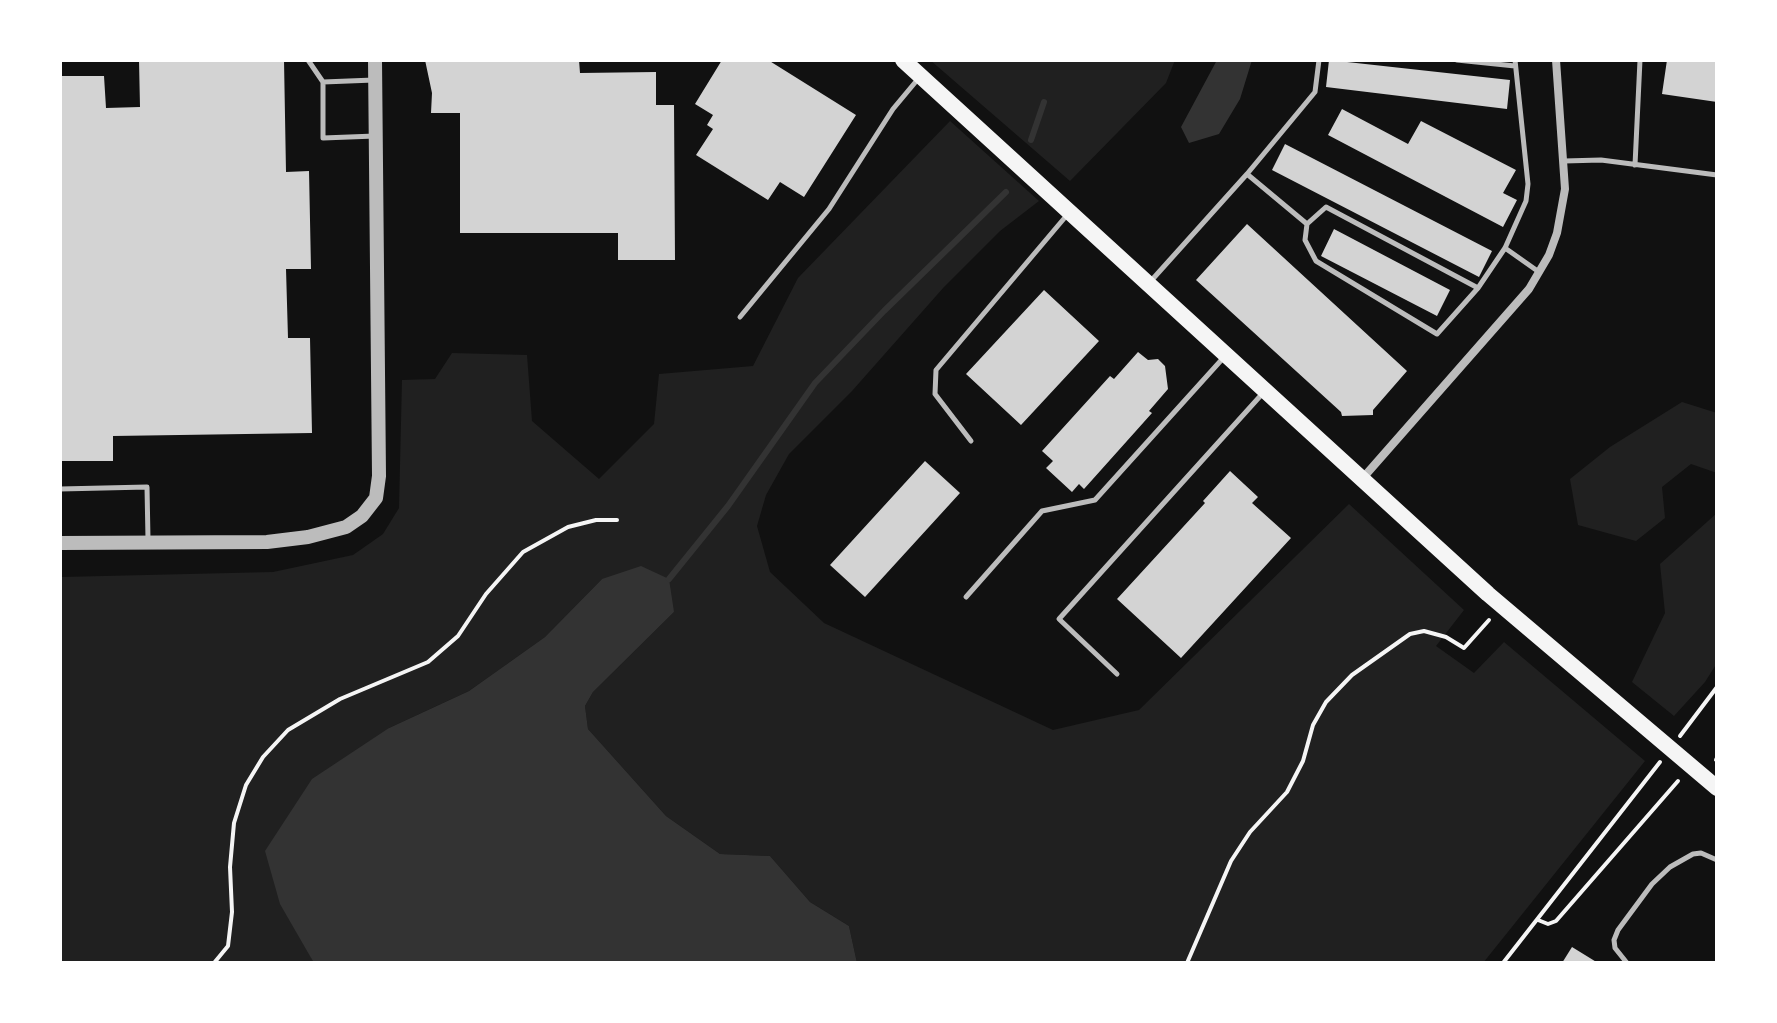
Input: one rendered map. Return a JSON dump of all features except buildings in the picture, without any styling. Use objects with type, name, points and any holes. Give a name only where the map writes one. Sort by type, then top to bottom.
[{"type":"main road","points":[[903,60],[1488,594],[1717,788]]},
{"type":"street","points":[[60,543],[267,542],[308,537],[346,527],[362,516],[376,498],[379,476],[375,60]]},
{"type":"street","points":[[1362,479],[1518,303],[1540,272],[1560,223],[1565,189],[1556,60]]},
{"type":"lane","points":[[308,60],[323,82],[323,138],[376,136]]},
{"type":"lane","points":[[1149,283],[1247,174],[1315,92],[1319,60]]},
{"type":"lane","points":[[1457,60],[1515,63],[1528,184],[1520,217],[1505,248],[1478,288],[1437,334],[1316,261],[1305,240],[1307,224],[1326,207],[1478,288]]},
{"type":"lane","points":[[1635,165],[1640,60]]},
{"type":"lane","points":[[740,317],[829,209],[893,109],[921,75]]},
{"type":"lane","points":[[323,82],[375,80]]},
{"type":"lane","points":[[1564,161],[1601,160],[1717,175]]},
{"type":"lane","points":[[1247,174],[1307,224]]},
{"type":"lane","points":[[971,441],[935,394],[936,370],[1070,211]]},
{"type":"lane","points":[[1505,248],[1540,272]]},
{"type":"lane","points":[[966,597],[1042,511],[1095,500],[1227,354]]},
{"type":"lane","points":[[1117,674],[1059,619],[1266,390]]},
{"type":"lane","points":[[60,489],[147,487],[148,543]]},
{"type":"lane","points":[[1627,963],[1615,948],[1614,940],[1652,884],[1670,867],[1693,854],[1701,853],[1717,860]]},
{"type":"path","points":[[214,963],[228,946],[234,823],[246,785],[263,757],[288,730],[340,699],[428,662],[458,636],[486,594],[523,552],[568,527],[596,520],[617,520]]},
{"type":"path","points":[[1187,963],[1231,861],[1250,832],[1287,792],[1303,761],[1313,725],[1326,702],[1352,675],[1410,634],[1424,631],[1446,637],[1464,648],[1489,620]]},
{"type":"path","points":[[1706,702],[1717,687]]},
{"type":"path","points":[[1538,919],[1548,924],[1556,921],[1678,781]]},
{"type":"path","points":[[1503,963],[1638,792]]},
{"type":"shaded area","points":[[930,60],[1175,60],[1166,83],[1070,181]]},
{"type":"shaded area","points":[[1217,60],[1252,60],[1240,99],[1219,134],[1189,143],[1181,127]]},
{"type":"shaded area","points":[[950,121],[1039,201],[1000,231],[944,287],[852,391],[789,454],[766,495],[757,526],[770,572],[824,623],[1053,730],[1139,710],[1349,504],[1464,610],[1436,646],[1474,673],[1504,642],[1645,761],[1483,963],[857,963],[849,926],[810,902],[770,856],[720,854],[666,816],[588,729],[585,706],[593,692],[674,612],[602,579],[545,637],[469,691],[389,728],[308,951],[314,963],[60,963],[62,577],[273,572],[353,555],[383,534],[399,508],[402,380],[435,379],[452,353],[527,355],[532,421],[599,479],[654,424],[659,374],[753,366],[798,278]]},
{"type":"shaded area","points":[[1682,402],[1717,413],[1717,473],[1691,464],[1662,487],[1665,518],[1636,541],[1578,525],[1570,479],[1610,447]]},
{"type":"shaded area","points":[[1717,513],[1717,663],[1705,682],[1674,716],[1632,682],[1665,613],[1660,564]]},
{"type":"shaded area","points":[[641,566],[669,579],[674,612],[593,692],[585,706],[588,729],[666,816],[720,854],[770,856],[810,902],[849,926],[857,963],[314,963],[280,904],[265,851],[312,779],[389,728],[469,691],[545,637],[602,579]]},
{"type":"waterway","points":[[1031,140],[1044,102]]},
{"type":"waterway","points":[[669,579],[728,506],[815,383],[1006,192]]}]
